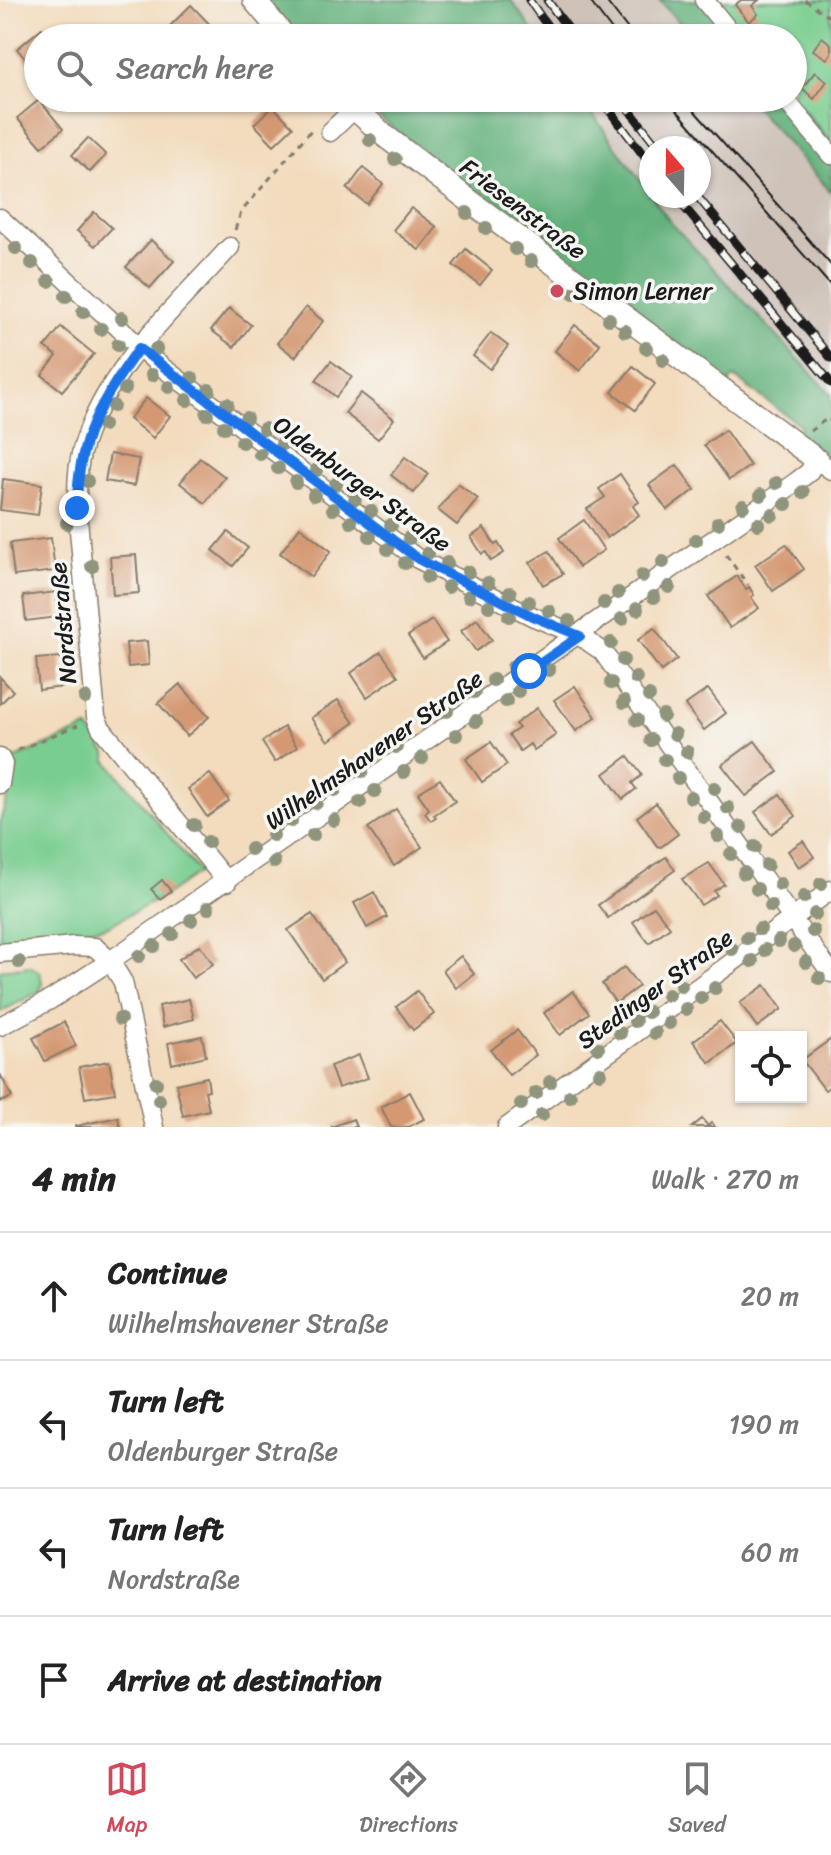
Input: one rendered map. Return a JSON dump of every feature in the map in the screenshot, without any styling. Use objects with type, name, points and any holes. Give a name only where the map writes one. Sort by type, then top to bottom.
[{"type":"street","points":[[254,0],[274,24]]},
{"type":"street","points":[[704,0],[724,24]]},
{"type":"street","points":[[324,127],[339,112]]},
{"type":"street","name":"Friesenstraße","points":[[359,112],[498,223],[824,465]]},
{"type":"street","points":[[796,112],[831,155]]},
{"type":"street","name":"Oldenburger Straße","points":[[0,218],[139,348],[418,559],[534,617],[580,636],[602,651],[831,973]]},
{"type":"street","name":"Nordstraße","points":[[227,882],[101,728],[96,717],[77,479],[83,448],[99,408],[139,348],[230,247]]},
{"type":"street","name":"Wilhelmshavener Straße","points":[[0,1026],[50,1000],[227,882],[808,473],[824,465]]},
{"type":"street","points":[[0,784],[7,755]]},
{"type":"street","name":"Stedinger Straße","points":[[507,1127],[831,890]]},
{"type":"street","points":[[0,953],[95,947],[110,961],[123,982],[154,1127]]},
{"type":"path","points":[[805,0],[831,18]]},
{"type":"path","points":[[230,247],[241,212],[324,127]]},
{"type":"path","points":[[726,555],[748,585]]},
{"type":"path","points":[[7,755],[96,717]]},
{"type":"shaded area","points":[[511,0],[659,0],[680,24],[528,24]]},
{"type":"shaded area","points":[[591,112],[760,112],[831,192],[831,394],[660,208],[711,208],[711,136],[639,136],[639,178]]},
{"type":"green space","points":[[264,0],[511,0],[528,24],[285,24]]},
{"type":"green space","points":[[659,0],[713,0],[733,24],[680,24]]},
{"type":"green space","points":[[713,0],[831,0],[831,142],[806,112],[807,24],[733,24]]},
{"type":"green space","points":[[373,112],[591,112],[639,179],[639,208],[660,208],[831,394],[831,460],[795,434],[801,426],[734,377],[728,385]]},
{"type":"green space","points":[[760,112],[805,112],[831,142],[831,192]]},
{"type":"green space","points":[[88,728],[106,753],[107,761],[199,872],[168,894],[106,927],[0,941],[0,821],[16,772],[16,766],[10,760]]},
{"type":"green space","points":[[30,966],[40,972],[40,991],[0,1012],[0,970]]},
{"type":"building","points":[[741,0],[759,0],[752,6],[758,14],[749,22],[735,5]]},
{"type":"building","points":[[191,5],[209,24],[172,24]]},
{"type":"building","points":[[822,37],[831,44],[827,59],[813,50]]},
{"type":"building","points":[[24,43],[24,57],[17,49]]},
{"type":"building","points":[[815,72],[827,81],[814,99],[807,93],[807,82]]},
{"type":"building","points":[[24,112],[49,112],[63,129],[42,147],[17,118]]},
{"type":"building","points":[[267,112],[279,112],[293,127],[274,145],[254,124]]},
{"type":"building","points":[[88,138],[106,155],[90,172],[72,155]]},
{"type":"building","points":[[363,168],[383,184],[367,204],[347,189]]},
{"type":"building","points":[[411,208],[437,227],[419,250],[393,230]]},
{"type":"building","points":[[94,212],[112,228],[95,246],[77,231]]},
{"type":"building","points":[[151,240],[174,261],[150,288],[126,267]]},
{"type":"building","points":[[466,249],[492,270],[480,285],[453,265]]},
{"type":"building","points":[[306,307],[323,321],[295,357],[277,343]]},
{"type":"building","points":[[229,308],[251,325],[234,347],[211,330]]},
{"type":"building","points":[[575,325],[600,344],[580,371],[555,351]]},
{"type":"building","points":[[61,327],[94,354],[62,391],[42,375],[57,356],[45,347]]},
{"type":"building","points":[[491,333],[508,346],[490,369],[473,356]]},
{"type":"building","points":[[331,361],[352,377],[336,397],[316,380]]},
{"type":"building","points":[[633,366],[655,384],[635,410],[612,392]]},
{"type":"building","points":[[361,393],[394,419],[378,439],[345,413]]},
{"type":"building","points":[[146,398],[170,416],[153,438],[129,419]]},
{"type":"building","points":[[725,430],[750,466],[729,480],[704,445]]},
{"type":"building","points":[[110,454],[139,459],[134,486],[105,481]]},
{"type":"building","points":[[405,457],[428,474],[414,493],[391,475]]},
{"type":"building","points":[[200,458],[225,477],[205,503],[180,483]]},
{"type":"building","points":[[677,465],[695,490],[667,510],[649,485]]},
{"type":"building","points":[[620,474],[639,502],[633,506],[639,515],[607,538],[587,509],[605,497],[599,489]]},
{"type":"building","points":[[3,479],[42,484],[38,515],[0,510]]},
{"type":"building","points":[[458,484],[478,499],[457,525],[438,510]]},
{"type":"building","points":[[584,520],[604,550],[579,567],[559,538]]},
{"type":"building","points":[[300,527],[331,551],[311,577],[280,553]]},
{"type":"building","points":[[484,528],[504,553],[491,561],[486,552],[482,554],[471,537]]},
{"type":"building","points":[[228,532],[248,548],[233,566],[213,550]]},
{"type":"building","points":[[51,538],[55,571],[14,576],[10,543]]},
{"type":"building","points":[[786,544],[804,569],[773,591],[755,565]]},
{"type":"building","points":[[549,551],[563,574],[543,585],[530,562]]},
{"type":"building","points":[[136,555],[139,593],[113,595],[110,557]]},
{"type":"building","points":[[737,576],[746,589],[749,587],[754,595],[751,597],[759,608],[730,628],[708,596]]},
{"type":"building","points":[[56,592],[59,617],[26,621],[23,596]]},
{"type":"building","points":[[477,619],[492,640],[476,651],[461,631]]},
{"type":"building","points":[[432,620],[447,642],[423,658],[408,636]]},
{"type":"building","points":[[654,628],[677,659],[661,671],[638,640]]},
{"type":"building","points":[[147,641],[149,665],[128,667],[126,643]]},
{"type":"building","points":[[381,652],[398,676],[367,697],[351,673]]},
{"type":"building","points":[[61,657],[63,687],[39,690],[36,659]]},
{"type":"building","points":[[0,677],[13,691],[0,704]]},
{"type":"building","points":[[180,684],[209,717],[187,736],[158,703]]},
{"type":"building","points":[[575,686],[596,717],[576,731],[554,700]]},
{"type":"building","points":[[708,689],[726,713],[704,730],[685,705]]},
{"type":"building","points":[[338,700],[354,723],[328,741],[311,718]]},
{"type":"building","points":[[537,708],[556,735],[534,750],[530,744],[520,751],[509,735],[519,728],[515,724]]},
{"type":"building","points":[[284,727],[297,747],[275,762],[262,742]]},
{"type":"building","points":[[755,741],[778,772],[746,796],[722,765]]},
{"type":"building","points":[[491,742],[507,765],[482,782],[466,759]]},
{"type":"building","points":[[628,756],[642,775],[632,783],[636,789],[623,799],[604,774]]},
{"type":"building","points":[[210,774],[229,801],[207,817],[188,789]]},
{"type":"building","points":[[440,779],[455,801],[434,815],[436,818],[431,821],[425,813],[429,809],[418,793]]},
{"type":"building","points":[[780,794],[796,816],[771,834],[755,812]]},
{"type":"building","points":[[656,803],[678,834],[661,847],[657,846],[637,817]]},
{"type":"building","points":[[396,809],[422,847],[394,866],[368,828]]},
{"type":"building","points":[[803,841],[814,857],[799,867],[788,851]]},
{"type":"building","points":[[666,857],[675,870],[608,918],[598,905]]},
{"type":"building","points":[[709,863],[724,884],[714,891],[717,895],[701,905],[682,879]]},
{"type":"building","points":[[162,880],[171,891],[160,899],[151,889]]},
{"type":"building","points":[[374,892],[387,917],[367,928],[354,903]]},
{"type":"building","points":[[654,906],[670,927],[649,943],[633,922]]},
{"type":"building","points":[[312,914],[345,962],[322,979],[288,930]]},
{"type":"building","points":[[200,945],[213,964],[193,978],[179,959]]},
{"type":"building","points":[[461,956],[474,974],[456,988],[443,970]]},
{"type":"building","points":[[624,967],[639,986],[616,1003],[602,984]]},
{"type":"building","points":[[765,985],[782,1009],[757,1027],[740,1003]]},
{"type":"building","points":[[417,991],[434,1014],[413,1030],[396,1007]]},
{"type":"building","points":[[573,991],[589,1013],[560,1035],[544,1013]]},
{"type":"building","points":[[189,999],[194,1019],[163,1027],[159,1006]]},
{"type":"building","points":[[720,1021],[735,1044],[710,1063],[693,1041]]},
{"type":"building","points":[[64,1022],[76,1046],[45,1061],[33,1038]]},
{"type":"building","points":[[517,1030],[536,1055],[509,1075],[491,1050]]},
{"type":"building","points":[[202,1036],[206,1056],[172,1064],[168,1043]]},
{"type":"building","points":[[831,1039],[831,1086],[825,1090],[807,1067],[807,1056]]},
{"type":"building","points":[[359,1055],[368,1078],[338,1088],[330,1066]]},
{"type":"building","points":[[109,1061],[115,1093],[85,1098],[79,1067]]},
{"type":"building","points":[[0,1074],[12,1097],[1,1102],[0,1100]]},
{"type":"building","points":[[207,1077],[209,1090],[205,1091],[209,1110],[183,1116],[176,1084]]},
{"type":"building","points":[[410,1092],[424,1119],[408,1127],[391,1127],[381,1107]]},
{"type":"building","points":[[118,1117],[120,1127],[76,1127],[76,1126]]},
{"type":"building","points":[[353,1119],[356,1127],[331,1127]]},
{"type":"building","points":[[702,1119],[708,1126],[711,1123],[715,1127],[692,1127]]},
{"type":"tram line","points":[[589,0],[607,24]]},
{"type":"tram line","points":[[605,0],[624,24]]},
{"type":"tram line","points":[[678,112],[831,286]]},
{"type":"tram line","points":[[695,112],[831,265]]},
{"type":"railway","points":[[529,0],[546,24]]},
{"type":"railway","points":[[547,0],[565,24]]},
{"type":"railway","points":[[611,112],[639,149]]},
{"type":"railway","points":[[631,112],[650,136]]},
{"type":"railway","points":[[685,208],[831,383]]},
{"type":"railway","points":[[707,208],[831,358]]},
{"type":"place","name":"Simon Lerner","points":[[557,291]]},
{"type":"route","points":[[77,508],[77,479],[89,430],[112,385],[139,348],[418,559],[534,617],[580,636],[529,671]]}]
